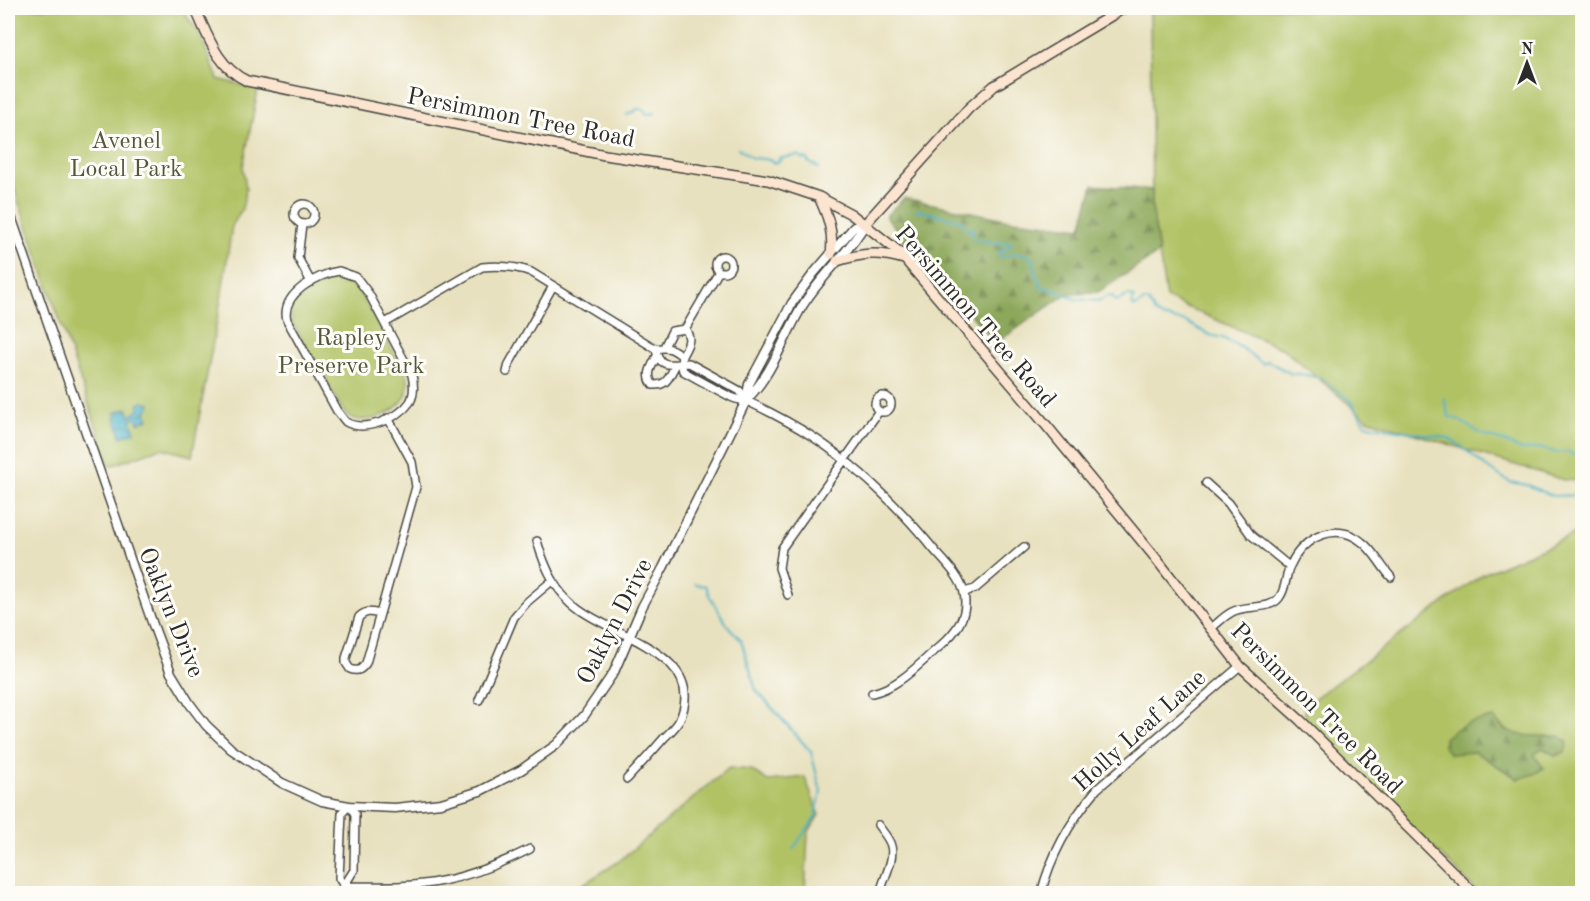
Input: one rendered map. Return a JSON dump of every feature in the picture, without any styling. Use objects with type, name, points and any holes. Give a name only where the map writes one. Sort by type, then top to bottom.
[{"type":"main road","name":"Persimmon Tree Road","points":[[195,8],[215,51],[225,66],[247,81],[605,155],[768,180],[819,197],[851,214],[905,259],[1068,451],[1240,666],[1300,720],[1474,894]]},
{"type":"main road","points":[[865,224],[969,108],[994,86],[1124,8]]},
{"type":"main road","points":[[819,197],[829,219],[834,257],[861,253],[887,253],[905,259]]},
{"type":"street","name":"Oaklyn Drive","points":[[8,208],[171,673],[190,704],[206,725],[231,749],[269,776],[306,795],[322,801],[349,806],[395,808],[441,803],[480,791],[521,770],[556,745],[584,716],[614,672],[629,636],[746,401],[749,384],[792,303],[834,257],[854,227],[865,224]]},
{"type":"street","points":[[302,224],[298,258],[311,282]]},
{"type":"street","points":[[385,323],[482,267],[498,265],[516,267],[531,272],[659,351],[665,364],[689,363],[740,391],[746,401],[811,436],[844,459],[876,486],[916,527],[952,570],[964,592],[963,617],[952,636],[898,683],[872,693]]},
{"type":"street","points":[[339,272],[356,277],[369,294],[385,323],[412,375],[415,387],[410,401],[399,413],[372,425],[358,426],[346,422],[337,411],[287,320],[285,307],[291,298],[311,282],[326,273],[339,272]]},
{"type":"street","points":[[685,329],[719,272]]},
{"type":"street","points":[[507,372],[509,364],[553,286]]},
{"type":"street","points":[[685,329],[690,340],[680,362],[666,383],[660,386],[653,385],[648,373],[659,351],[672,331],[685,329]]},
{"type":"street","points":[[659,351],[674,349],[680,362]]},
{"type":"street","points":[[788,596],[779,568],[782,548],[879,411]]},
{"type":"street","points":[[380,614],[370,611],[358,617],[346,658],[350,669],[357,671],[362,669],[366,663],[380,614],[416,487],[412,462],[388,418]]},
{"type":"street","points":[[1206,483],[1228,503],[1251,535],[1289,566]]},
{"type":"street","points":[[1210,629],[1232,611],[1251,606],[1268,605],[1279,599],[1289,566],[1295,555],[1307,541],[1326,533],[1341,532],[1352,535],[1363,542],[1391,577]]},
{"type":"street","points":[[537,541],[543,562],[560,592],[578,609],[665,657],[678,672],[684,689],[684,705],[678,723],[627,779]]},
{"type":"street","points":[[964,592],[975,589],[1024,547]]},
{"type":"street","points":[[479,700],[514,617],[527,602],[553,580]]},
{"type":"street","name":"Holly Leaf Lane","points":[[1041,894],[1045,875],[1057,847],[1082,807],[1097,789],[1240,666]]},
{"type":"street","points":[[349,806],[355,814],[354,870],[344,890],[339,878],[342,813],[349,806]]},
{"type":"street","points":[[878,825],[892,849],[880,894]]},
{"type":"street","points":[[344,890],[442,881],[502,863],[530,849]]},
{"type":"green space","name":"Avenel Local Park","points":[[8,8],[181,8],[199,33],[218,79],[258,89],[243,167],[246,189],[242,209],[232,226],[192,456],[161,448],[110,466],[8,171]]},
{"type":"green space","points":[[1150,8],[1582,8],[1582,481],[1564,480],[1367,419],[1283,349],[1166,298],[1152,208]]},
{"type":"green space","points":[[1093,185],[1152,190],[1152,208],[1159,253],[1098,292],[1065,295],[996,343],[910,247],[886,216],[904,198],[1005,219],[1081,228]]},
{"type":"green space","name":"Rapley Preserve Park","points":[[334,276],[353,281],[408,377],[408,389],[401,403],[378,417],[360,420],[345,414],[292,322],[290,306],[312,287]]},
{"type":"green space","points":[[1582,531],[1582,893],[1479,893],[1306,722],[1304,706],[1483,574]]},
{"type":"green space","points":[[1494,718],[1500,725],[1516,734],[1560,736],[1568,743],[1565,752],[1556,756],[1542,748],[1534,755],[1544,768],[1518,779],[1475,752],[1450,754],[1444,747],[1444,738],[1455,730],[1474,722]]},
{"type":"green space","points":[[729,768],[751,770],[768,781],[805,777],[819,815],[808,833],[805,893],[568,894],[618,862]]},
{"type":"water","points":[[143,402],[151,404],[146,412],[149,419],[138,423],[136,418],[131,419],[135,432],[121,437],[114,413],[127,408],[130,416],[139,410],[138,404]]},
{"type":"waterway","points":[[627,115],[638,109],[643,109],[647,114],[655,113]]},
{"type":"waterway","points":[[738,148],[752,158],[772,160],[773,163],[780,161],[779,158],[798,155],[803,159],[807,158],[808,162],[819,168]]},
{"type":"waterway","points":[[916,210],[961,220],[967,230],[973,229],[973,239],[997,243],[1011,242],[1010,246],[999,252],[1000,257],[1019,253],[1035,261],[1033,265],[1041,287],[1075,299],[1099,301],[1113,296],[1115,301],[1128,296],[1134,297],[1132,305],[1135,307],[1148,301],[1155,313],[1162,317],[1186,322],[1210,335],[1223,338],[1242,348],[1263,364],[1267,361],[1292,374],[1322,378],[1352,402],[1364,423],[1448,438],[1510,482],[1527,485],[1553,496],[1582,495]]},
{"type":"waterway","points":[[1444,398],[1449,417],[1457,419],[1483,435],[1522,450],[1539,448],[1559,453],[1565,451],[1582,457]]},
{"type":"waterway","points":[[695,584],[706,586],[728,626],[741,640],[756,690],[811,752],[821,792],[815,818],[793,849]]}]
